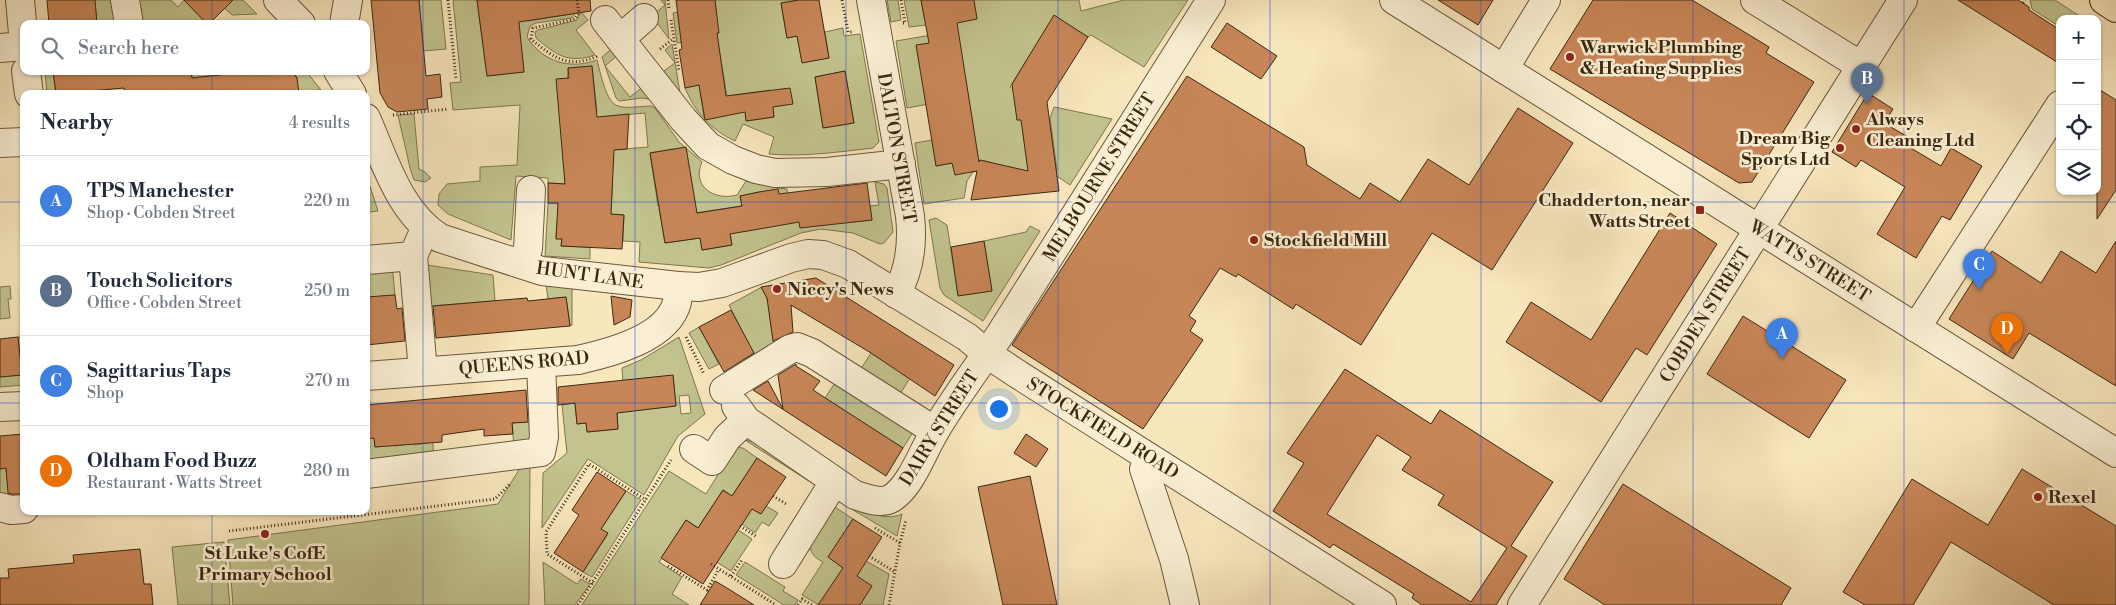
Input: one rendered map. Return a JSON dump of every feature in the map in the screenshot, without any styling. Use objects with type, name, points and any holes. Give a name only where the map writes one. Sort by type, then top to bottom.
[{"type":"main road","points":[[2104,0],[2116,8]]},
{"type":"street","points":[[20,0],[22,20]]},
{"type":"street","points":[[125,0],[128,20]]},
{"type":"street","points":[[345,20],[348,0]]},
{"type":"street","name":"DALTON STREET","points":[[871,0],[901,164],[912,240],[904,280],[896,294]]},
{"type":"street","name":"MELBOURNE STREET","points":[[986,353],[1211,0]]},
{"type":"street","name":"WATTS STREET","points":[[1394,0],[1916,328],[2114,447]]},
{"type":"street","points":[[1504,68],[1546,0]]},
{"type":"street","points":[[1755,0],[1861,66]]},
{"type":"street","name":"COBDEN STREET","points":[[1522,605],[1903,0]]},
{"type":"street","points":[[661,16],[612,29],[708,146],[733,160],[756,169],[775,173],[827,172],[901,164]]},
{"type":"street","points":[[0,48],[20,46]]},
{"type":"street","points":[[27,75],[28,90]]},
{"type":"street","points":[[340,75],[350,90]]},
{"type":"street","points":[[1916,328],[2056,111]]},
{"type":"street","name":"HUNT LANE","points":[[377,118],[404,202],[425,229],[440,238],[462,247],[542,271],[699,287],[722,283],[791,258],[808,254],[823,255]]},
{"type":"street","points":[[0,143],[20,142]]},
{"type":"street","points":[[521,264],[528,249],[531,190]]},
{"type":"street","points":[[423,372],[413,256],[425,229]]},
{"type":"street","name":"STOCKFIELD ROAD","points":[[823,255],[848,264],[967,337],[986,353],[1382,605]]},
{"type":"street","points":[[370,260],[413,256]]},
{"type":"street","points":[[668,319],[677,302],[678,286]]},
{"type":"street","name":"QUEENS ROAD","points":[[370,376],[578,360],[612,352],[648,334],[668,319]]},
{"type":"street","points":[[696,460],[727,438],[727,398],[790,349],[797,348],[812,352],[935,431]]},
{"type":"street","name":"DAIRY STREET","points":[[727,398],[834,482],[855,495],[874,501],[890,500],[902,490],[935,431],[986,353]]},
{"type":"street","points":[[370,473],[541,452],[544,437],[540,363]]},
{"type":"street","points":[[0,407],[20,406]]},
{"type":"street","points":[[1149,458],[1144,469],[1174,559],[1185,605]]},
{"type":"street","points":[[782,564],[834,482]]},
{"type":"street","points":[[0,507],[11,510],[20,509]]},
{"type":"path","points":[[448,0],[456,79]]},
{"type":"path","points":[[577,0],[579,13],[575,19],[533,28],[532,39],[561,61],[589,60],[598,56]]},
{"type":"path","points":[[668,0],[661,16],[680,73]]},
{"type":"path","points":[[377,118],[448,109]]},
{"type":"path","points":[[668,319],[678,332],[685,336],[727,398]]},
{"type":"path","points":[[370,514],[495,499],[541,452]]},
{"type":"path","points":[[578,605],[646,500],[696,460]]},
{"type":"path","points":[[592,583],[547,554],[546,532],[589,464],[646,500]]},
{"type":"path","points":[[773,496],[788,505]]},
{"type":"path","name":"DAIRY STREET","points":[[889,605],[900,543],[908,514]]},
{"type":"path","points":[[229,531],[362,515]]},
{"type":"path","points":[[740,526],[757,538]]},
{"type":"path","points":[[869,556],[895,572]]},
{"type":"path","points":[[731,576],[742,560]]},
{"type":"path","points":[[711,564],[776,605]]},
{"type":"path","points":[[668,566],[706,590],[719,569]]},
{"type":"path","points":[[798,605],[802,599],[812,605]]},
{"type":"green space","points":[[76,0],[121,0],[124,20],[97,20],[96,10],[81,12]]},
{"type":"green space","points":[[132,0],[171,0],[178,7],[184,0],[203,20],[136,20]]},
{"type":"green space","points":[[216,0],[243,0],[257,14],[232,15]]},
{"type":"green space","points":[[419,0],[441,0],[446,49],[412,52],[411,45],[423,44],[421,24],[408,10],[420,9]]},
{"type":"green space","points":[[453,0],[477,0],[487,76],[524,72],[522,51],[509,53],[504,12],[528,21],[571,14],[574,0],[575,14],[572,18],[536,23],[530,26],[527,37],[533,46],[549,58],[567,64],[587,63],[597,60],[604,86],[614,104],[622,107],[651,106],[655,108],[679,142],[702,162],[699,171],[702,185],[713,194],[721,196],[737,195],[746,181],[787,189],[788,199],[759,192],[740,196],[742,206],[688,214],[659,208],[665,243],[700,238],[702,250],[732,245],[730,233],[850,205],[852,222],[872,220],[870,206],[879,205],[875,182],[884,184],[887,188],[893,232],[884,243],[880,244],[853,233],[821,229],[801,233],[709,268],[639,262],[640,242],[623,241],[624,215],[606,214],[605,195],[612,196],[612,181],[557,221],[556,238],[562,239],[561,246],[590,247],[590,259],[545,256],[548,203],[570,203],[570,184],[548,183],[548,178],[516,176],[511,240],[448,214],[438,205],[439,194],[447,184],[480,181],[480,167],[517,165],[520,105],[453,110],[450,83],[461,82]],"holes":[[[592,66],[597,112],[583,129],[623,115],[645,113],[648,147],[563,154],[568,68]],[[673,149],[671,204],[658,206],[650,153]]]},
{"type":"green space","points":[[661,0],[665,0],[669,39],[652,16],[665,5]]},
{"type":"green space","points":[[715,0],[799,0],[781,3],[787,38],[797,36],[802,62],[829,58],[825,32],[843,28],[844,36],[860,34],[879,142],[873,148],[782,155],[769,154],[774,137],[743,124],[735,141],[726,137],[711,126],[699,112],[685,88],[699,85],[704,117],[745,111],[747,121],[774,117],[770,90],[727,96],[717,37],[677,43],[673,13],[678,12],[695,36],[718,33]],"holes":[[[845,71],[854,123],[823,128],[815,77]]]},
{"type":"green space","points":[[887,0],[898,0],[901,20],[891,22]]},
{"type":"green space","points":[[904,0],[921,0],[926,25],[909,27]]},
{"type":"green space","points":[[949,0],[1079,0],[1081,11],[1124,0],[1188,0],[1144,67],[1091,35],[1088,37],[1054,16],[1010,87],[1035,102],[1016,110],[1017,120],[1033,117],[1022,123],[1029,174],[1057,170],[1050,118],[1054,107],[1112,119],[1070,185],[1054,174],[990,183],[993,163],[980,160],[977,171],[973,172],[967,181],[964,198],[924,204],[915,143],[932,140],[936,166],[965,161],[974,133],[970,106],[929,104],[907,108],[896,41],[955,31]]},
{"type":"green space","points":[[2030,0],[2055,0],[2078,15],[2056,15],[2056,24],[2032,9]]},
{"type":"green space","points":[[580,11],[588,20],[576,30],[595,55],[577,59],[563,56],[536,38],[535,32],[538,30],[577,20]]},
{"type":"green space","points":[[672,44],[681,99],[661,73],[675,63],[665,50]]},
{"type":"green space","points":[[614,47],[619,54],[605,66],[602,57]]},
{"type":"green space","points":[[605,66],[630,97],[644,86],[654,100],[642,98],[619,101],[616,98]]},
{"type":"green space","points":[[45,75],[54,75],[55,90],[47,90]]},
{"type":"green space","points":[[192,75],[221,75],[192,79]]},
{"type":"green space","points":[[295,75],[309,75],[321,90],[298,90],[297,78]]},
{"type":"green space","points":[[414,114],[419,169],[431,178],[425,182],[414,180],[398,115]]},
{"type":"green space","points":[[370,186],[378,211],[370,212]]},
{"type":"green space","points":[[936,218],[947,225],[958,295],[992,291],[984,241],[1026,232],[1030,226],[1040,231],[983,321],[944,295],[940,288],[929,220]]},
{"type":"green space","points":[[392,263],[395,295],[380,296],[380,307],[370,301],[370,266]]},
{"type":"green space","points":[[427,265],[493,275],[495,301],[430,306]]},
{"type":"green space","points":[[546,284],[572,288],[572,325],[570,326],[566,297],[548,299]]},
{"type":"green space","points":[[10,286],[11,299],[8,299],[10,318],[0,319],[0,287]]},
{"type":"green space","points":[[762,287],[775,318],[770,319],[774,345],[750,368],[745,359],[754,354],[729,305]]},
{"type":"green space","points":[[699,327],[719,364],[709,369],[689,333]]},
{"type":"green space","points":[[18,337],[20,337],[20,356]]},
{"type":"green space","points":[[679,337],[705,414],[678,436],[644,495],[588,459],[542,528],[543,473],[567,453],[562,405],[575,403],[577,424],[586,423],[588,432],[618,429],[616,400],[624,399],[622,368],[641,360]],"holes":[[[673,375],[676,406],[637,410]],[[689,395],[691,413],[681,414],[679,396]]]},
{"type":"green space","points":[[871,353],[910,378],[897,399],[857,375]]},
{"type":"green space","points":[[20,375],[20,385],[0,387],[0,377]]},
{"type":"green space","points":[[839,377],[917,426],[903,448],[825,398]]},
{"type":"green space","points":[[371,405],[375,447],[385,446],[393,436],[394,446],[403,445],[402,436],[412,435],[414,445],[422,444],[422,434],[432,433],[434,458],[370,468]]},
{"type":"green space","points":[[532,421],[534,446],[514,448],[512,423]]},
{"type":"green space","points":[[745,440],[760,443],[816,481],[818,487]]},
{"type":"green space","points":[[735,447],[743,448],[757,458],[732,496],[723,490],[698,528],[686,520],[659,562],[682,577],[672,594],[689,605],[582,605],[669,471],[706,494]]},
{"type":"green space","points":[[530,467],[529,605],[233,605],[228,540],[498,504],[520,468]]},
{"type":"green space","points":[[6,468],[7,480],[18,479],[20,503],[0,502],[0,469]]},
{"type":"green space","points":[[626,491],[641,500],[592,577],[583,572],[608,534],[601,529]]},
{"type":"green space","points":[[838,501],[887,517],[902,514],[897,536]]},
{"type":"green space","points":[[766,506],[778,513],[769,526],[762,522],[755,533],[742,524],[752,509],[761,514]]},
{"type":"green space","points":[[835,507],[853,519],[828,557],[843,568],[819,605],[802,595],[823,562],[813,554],[809,541],[831,508]]},
{"type":"green space","points":[[738,530],[752,539],[731,571],[705,555]]},
{"type":"green space","points":[[224,542],[230,605],[178,605],[172,547]]},
{"type":"green space","points":[[866,561],[889,574],[883,605],[864,605],[861,603],[872,586],[856,576]]},
{"type":"green space","points":[[543,562],[577,584],[581,579],[590,584],[575,605],[545,605]]},
{"type":"green space","points":[[745,562],[785,587],[783,591],[798,600],[795,605],[784,605],[736,575]]},
{"type":"building","points":[[47,0],[95,0],[97,20],[49,20]]},
{"type":"building","points":[[184,0],[233,0],[213,20],[203,20]]},
{"type":"building","points":[[371,0],[419,0],[426,76],[440,74],[442,97],[427,99],[428,109],[397,112],[388,107],[380,93]]},
{"type":"building","points":[[477,0],[590,0],[591,11],[519,22],[524,72],[487,76]]},
{"type":"building","points":[[676,0],[715,0],[719,33],[717,33],[726,96],[790,88],[793,104],[773,107],[774,117],[746,121],[745,112],[705,120],[699,85],[685,88],[679,50],[682,49]]},
{"type":"building","points":[[799,0],[819,0],[829,58],[802,63],[797,36],[787,38],[781,3]]},
{"type":"building","points":[[921,0],[974,0],[977,19],[957,23],[979,162],[980,160],[1028,171],[1021,120],[1017,120],[1012,84],[1054,15],[1088,37],[1047,102],[1059,191],[971,200],[977,171],[955,175],[952,163],[936,166],[916,45],[929,43]]},
{"type":"building","points":[[1438,0],[1493,0],[1478,25]]},
{"type":"building","points":[[1593,0],[1692,0],[1769,47],[1766,53],[1814,82],[1752,182],[1739,183],[1550,69]]},
{"type":"building","points":[[1958,0],[2018,0],[2029,7],[2029,10],[2056,27],[2056,61]]},
{"type":"building","points":[[1227,23],[1277,56],[1261,79],[1211,47]]},
{"type":"building","points":[[592,66],[597,117],[629,114],[627,149],[614,150],[611,214],[624,215],[622,249],[561,246],[562,239],[556,239],[558,203],[548,203],[548,183],[565,184],[556,79],[569,78],[568,68]]},
{"type":"building","points":[[845,71],[854,123],[823,128],[815,77]]},
{"type":"building","points":[[54,75],[192,75],[192,78],[218,75],[295,75],[298,90],[124,90],[124,88],[55,90]]},
{"type":"building","name":"Stockfield Mill","points":[[1187,76],[1304,147],[1307,165],[1360,199],[1370,183],[1400,202],[1428,159],[1469,185],[1518,108],[1573,143],[1492,270],[1432,233],[1361,345],[1296,304],[1293,309],[1238,274],[1236,277],[1220,268],[1189,316],[1196,321],[1190,331],[1203,340],[1143,429],[1012,345]]},
{"type":"building","points":[[2101,91],[2116,100],[2116,190],[2097,219],[2097,195],[2101,195]]},
{"type":"building","points":[[1868,93],[1893,109],[1884,123],[1908,137],[1904,144],[1941,166],[1951,148],[1982,166],[1950,220],[1942,216],[1916,258],[1877,234],[1905,187],[1861,160],[1856,167],[1832,152]]},
{"type":"building","points":[[686,147],[697,213],[742,206],[740,196],[759,192],[778,189],[779,194],[867,183],[872,220],[800,228],[799,222],[730,234],[732,245],[702,250],[700,238],[665,243],[650,153]]},
{"type":"building","points":[[1670,213],[1717,244],[1647,355],[1636,348],[1601,402],[1506,342],[1531,302],[1591,340]]},
{"type":"building","points":[[984,241],[992,291],[958,296],[951,247]]},
{"type":"building","points":[[2116,241],[2116,386],[2029,333],[2013,359],[1949,319],[1992,251],[2041,283],[2061,251],[2096,273]]},
{"type":"building","points":[[816,278],[954,365],[935,396],[871,353],[791,305],[793,332],[773,341],[767,298],[761,287]]},
{"type":"building","points":[[395,295],[397,309],[402,308],[405,341],[370,345],[370,297]]},
{"type":"building","points":[[611,296],[632,300],[630,317],[614,325]]},
{"type":"building","points":[[566,297],[570,326],[436,338],[433,306],[527,298],[528,301]]},
{"type":"building","points":[[731,310],[754,353],[724,372],[699,327]]},
{"type":"building","points":[[1743,316],[1846,380],[1809,438],[1707,374]]},
{"type":"building","points":[[18,337],[20,375],[0,377],[0,339]]},
{"type":"building","points":[[796,364],[796,366],[820,381],[813,390],[903,448],[886,476],[753,390],[768,381],[783,409],[778,375]]},
{"type":"building","points":[[1345,369],[1431,424],[1440,410],[1553,482],[1511,546],[1527,556],[1496,605],[1422,605],[1412,598],[1414,594],[1333,544],[1330,548],[1273,511],[1304,463],[1287,453]],"holes":[[[1377,435],[1411,457],[1402,470],[1444,495],[1438,505],[1507,548],[1471,602],[1327,514]]]},
{"type":"building","points":[[673,375],[676,406],[617,413],[618,429],[587,432],[586,423],[577,424],[575,403],[558,405],[558,387]]},
{"type":"building","points":[[526,390],[528,422],[512,423],[513,434],[484,436],[484,429],[442,435],[442,442],[375,447],[374,438],[370,438],[370,405]]},
{"type":"building","points":[[20,434],[20,494],[8,493],[6,468],[0,469],[0,436]]},
{"type":"building","points":[[1026,434],[1048,449],[1036,467],[1014,453]]},
{"type":"building","points":[[757,458],[786,477],[761,514],[752,509],[703,584],[661,558],[686,520],[698,528],[723,490],[732,496]]},
{"type":"building","points":[[2022,469],[2116,526],[2116,605],[2054,605],[1951,542],[1913,605],[1865,605],[1843,592],[1912,479],[1988,525]]},
{"type":"building","points":[[597,472],[626,491],[601,529],[608,533],[583,572],[554,553],[579,515],[572,510]]},
{"type":"building","points":[[1030,476],[1057,605],[1003,605],[978,487]]},
{"type":"building","points":[[1623,484],[1791,588],[1781,605],[1605,605],[1564,579]]},
{"type":"building","points":[[853,519],[882,537],[857,576],[872,586],[860,605],[818,605],[843,568],[828,557]]},
{"type":"building","points":[[140,549],[144,584],[151,584],[153,605],[0,605],[0,578],[9,578],[8,569],[74,563],[73,555]]},
{"type":"building","points":[[715,581],[727,588],[754,605],[700,605]]},
{"type":"place","name":"Warwick Plumbing & Heating Supplies","points":[[1570,57]]},
{"type":"place","name":"Touch Solicitors","points":[[1867,104]]},
{"type":"place","name":"Always Cleaning Ltd","points":[[1856,129]]},
{"type":"place","name":"Dream Big Sports Ltd","points":[[1840,148]]},
{"type":"place","name":"Chadderton, near Watts Street","points":[[1700,210]]},
{"type":"place","name":"Stockfield Mill","points":[[1254,240]]},
{"type":"place","name":"Niccy's News","points":[[777,289]]},
{"type":"place","name":"Sagittarius Taps","points":[[1979,290]]},
{"type":"place","name":"Oldham Food Buzz","points":[[2007,354]]},
{"type":"place","name":"TPS Manchester","points":[[1782,359]]},
{"type":"place","name":"Rexel","points":[[2038,497]]},
{"type":"place","name":"St Luke's CofE Primary School","points":[[265,534]]}]
